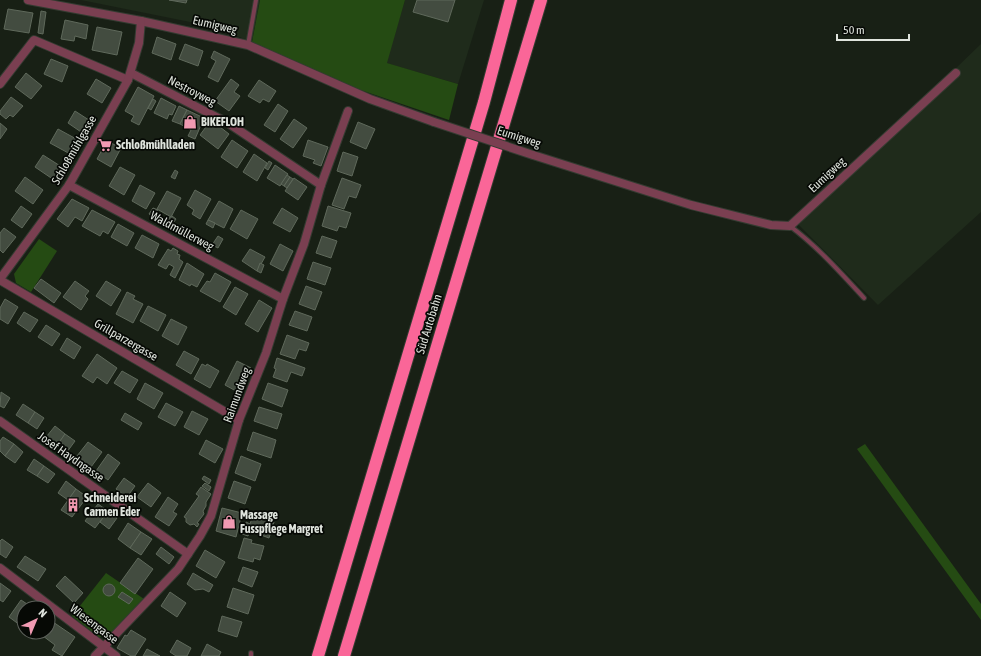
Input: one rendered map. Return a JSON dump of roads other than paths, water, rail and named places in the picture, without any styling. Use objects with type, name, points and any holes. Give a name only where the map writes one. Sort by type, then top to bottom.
[{"type":"highway","name":"Süd Autobahn","points":[[318,656],[484,102],[511,0]]},
{"type":"highway","name":"Süd Autobahn","points":[[344,656],[541,0]]},
{"type":"street","name":"Eumigweg","points":[[28,0],[141,21],[248,45],[370,99],[434,122],[691,205],[771,225],[790,226],[956,72]]},
{"type":"street","name":"Schloßmühlgasse","points":[[0,279],[69,185],[129,77],[139,43],[141,21]]},
{"type":"street","name":"Nestroyweg","points":[[0,84],[34,40],[129,77],[228,123],[321,185]]},
{"type":"street","name":"Raimundweg","points":[[95,656],[178,569],[200,536],[211,516],[239,420],[266,352],[283,299],[304,244],[321,185],[348,111]]},
{"type":"street","name":"Waldmüllerweg","points":[[69,185],[283,299]]},
{"type":"street","name":"Grillparzergasse","points":[[0,279],[239,420]]},
{"type":"street","name":"Josef Haydngasse","points":[[0,421],[188,554]]},
{"type":"street","name":"Wiesengasse","points":[[0,568],[116,656]]},
{"type":"lane","points":[[248,45],[256,0]]},
{"type":"lane","points":[[790,226],[831,262],[864,298]]},
{"type":"place","name":"BIKEFLOH","points":[[190,122]]},
{"type":"place","name":"Schloßmühlladen","points":[[105,145]]},
{"type":"place","name":"Schneiderei Carmen Eder","points":[[73,505]]},
{"type":"place","name":"Massage Fusspflege Margret","points":[[229,522]]}]
